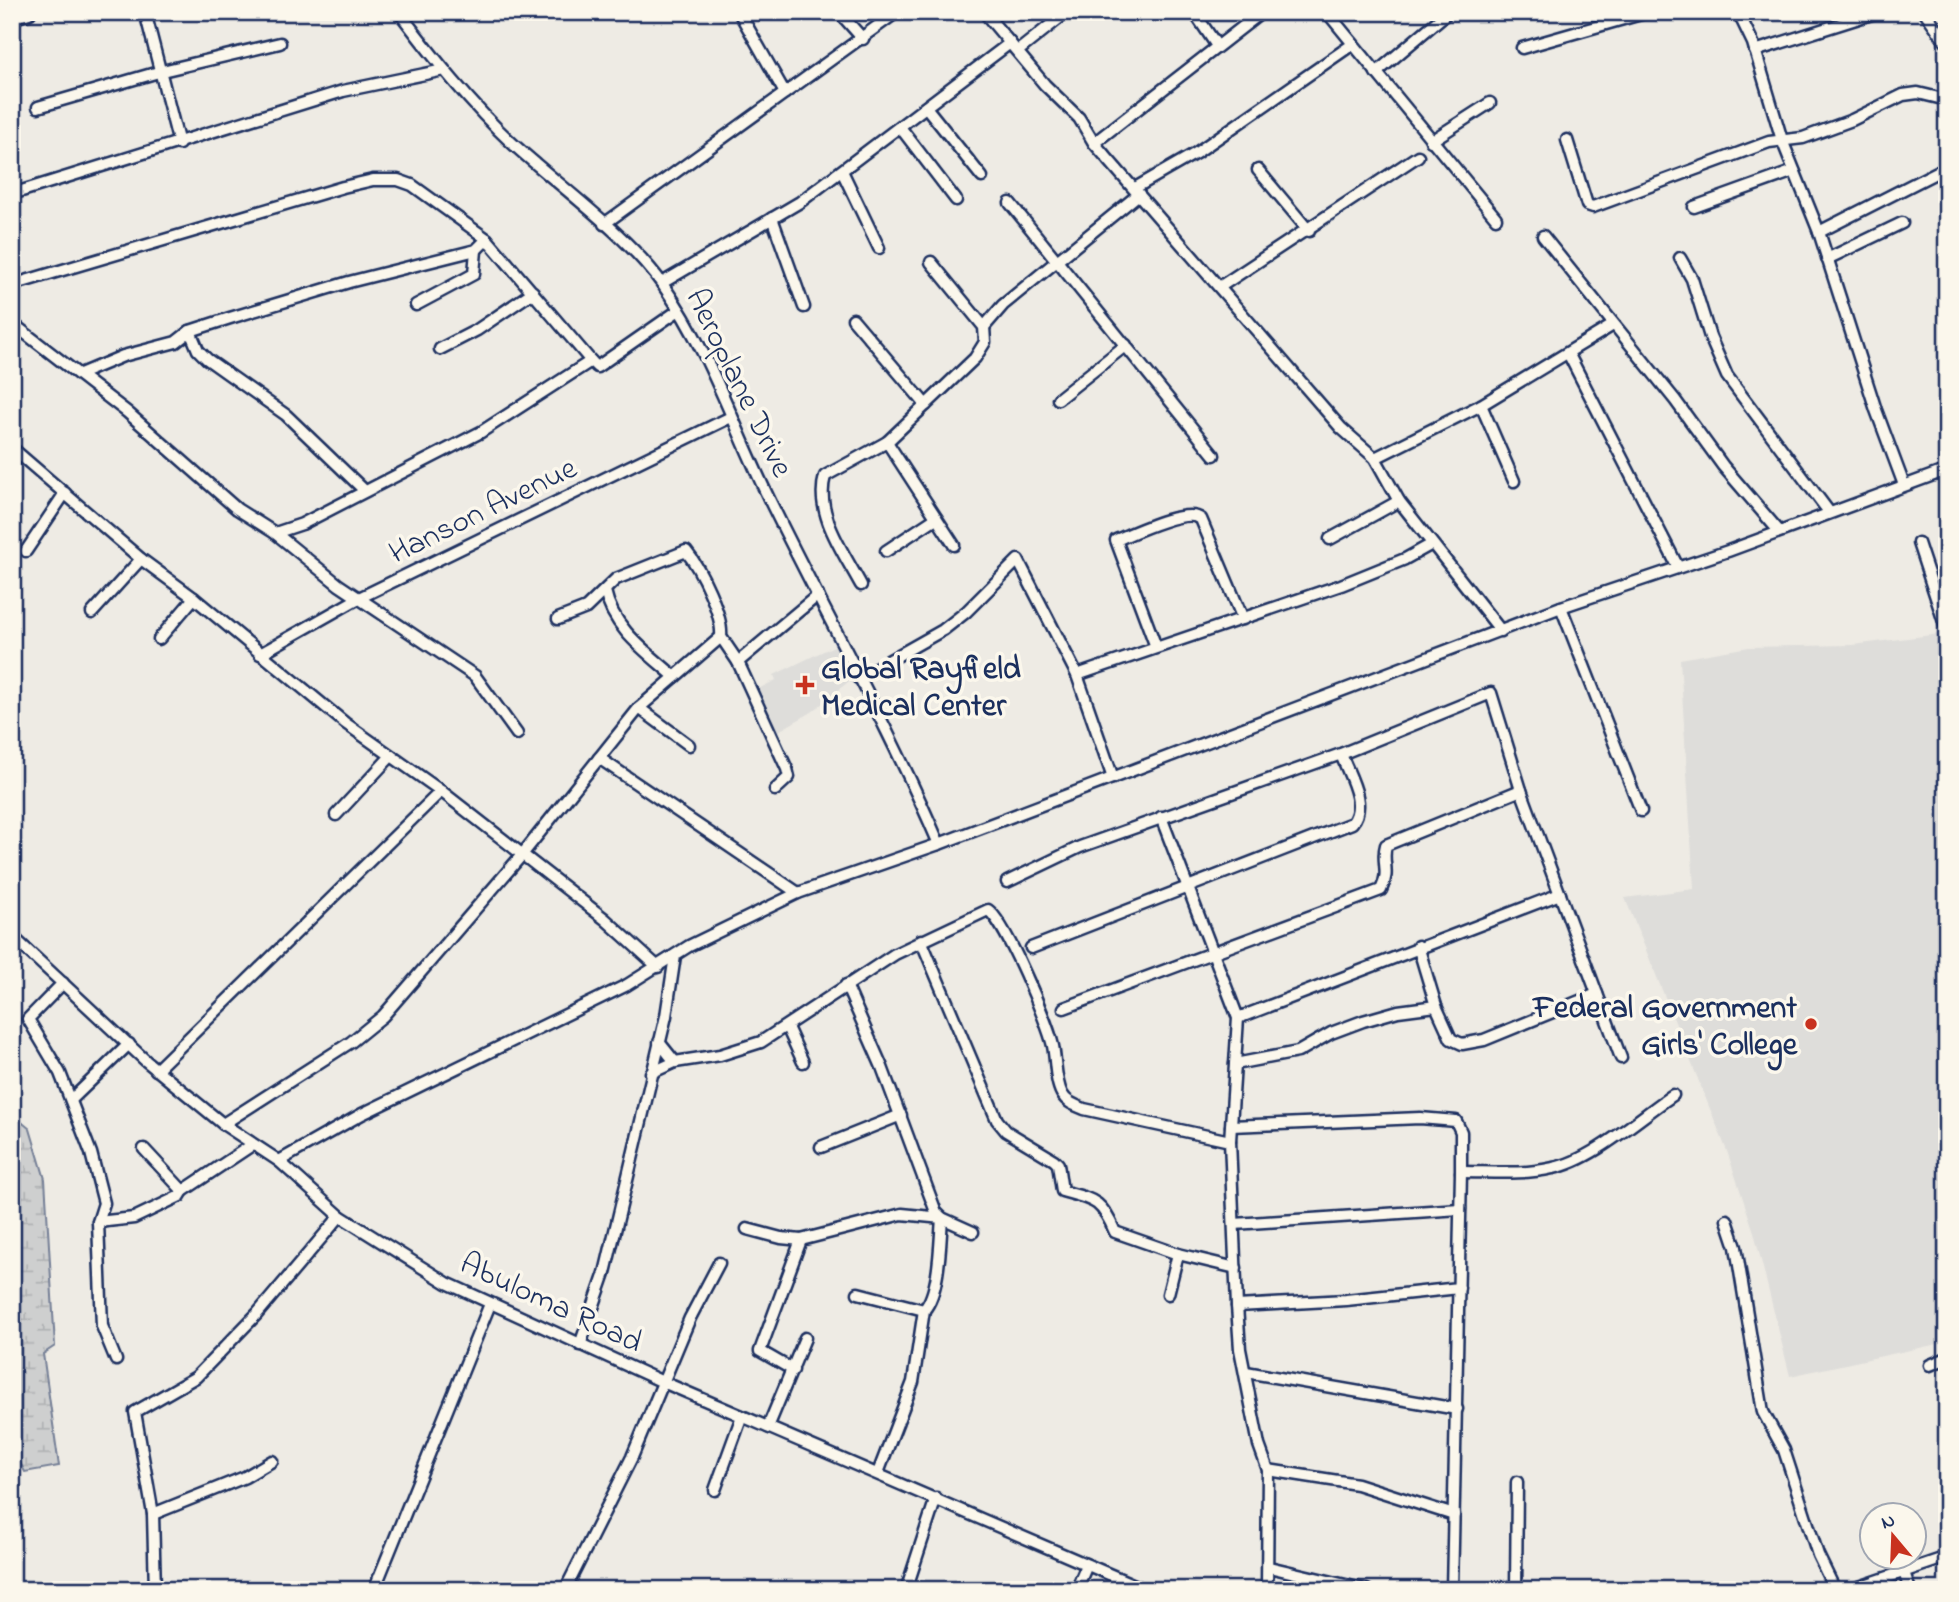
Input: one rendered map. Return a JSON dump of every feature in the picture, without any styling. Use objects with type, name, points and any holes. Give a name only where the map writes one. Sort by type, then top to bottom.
[{"type":"main road","points":[[12,17],[29,12]]},
{"type":"street","points":[[145,12],[179,144]]},
{"type":"street","name":"Aeroplane Drive","points":[[399,12],[444,70],[510,141],[604,224],[662,283],[708,358],[731,418],[939,844]]},
{"type":"street","points":[[739,12],[785,93]]},
{"type":"street","points":[[839,12],[863,39]]},
{"type":"street","points":[[604,224],[897,12]]},
{"type":"street","points":[[984,12],[1045,85],[1079,118],[1094,143],[1342,428],[1376,458],[1399,501],[1501,631]]},
{"type":"street","points":[[662,283],[800,202],[926,107],[1067,12]]},
{"type":"street","points":[[1195,12],[1217,46]]},
{"type":"street","points":[[1094,143],[1262,12]]},
{"type":"street","points":[[1327,12],[1496,218]]},
{"type":"street","points":[[1376,73],[1448,12]]},
{"type":"street","points":[[1522,48],[1648,12]]},
{"type":"street","points":[[1738,12],[1755,51],[1782,141],[1819,232],[1876,410],[1904,485]]},
{"type":"street","points":[[1755,51],[1878,12]]},
{"type":"street","points":[[1925,12],[1947,43]]},
{"type":"street","points":[[38,107],[162,71],[280,43]]},
{"type":"street","points":[[984,327],[1003,305],[1058,261],[1137,191],[1353,44]]},
{"type":"street","points":[[12,194],[343,91],[444,70]]},
{"type":"street","points":[[1567,140],[1587,205],[1593,207],[1769,142],[1803,138],[1852,120],[1903,94],[1918,93],[1947,100]]},
{"type":"street","points":[[1432,141],[1490,103]]},
{"type":"street","points":[[926,107],[982,177]]},
{"type":"street","points":[[900,127],[956,200]]},
{"type":"street","points":[[1221,286],[1309,231],[1418,156]]},
{"type":"street","points":[[1819,232],[1947,167]]},
{"type":"street","points":[[1258,170],[1309,231]]},
{"type":"street","points":[[842,171],[879,248]]},
{"type":"street","points":[[1693,207],[1794,171]]},
{"type":"street","points":[[12,285],[281,204],[373,180],[398,180],[412,185],[487,239],[597,367],[679,310]]},
{"type":"street","points":[[1010,203],[1214,455]]},
{"type":"street","points":[[772,218],[804,307]]},
{"type":"street","points":[[1827,259],[1902,223]]},
{"type":"street","points":[[1543,236],[1778,530]]},
{"type":"street","points":[[80,374],[123,356],[176,342],[190,331],[349,282],[476,250],[487,239]]},
{"type":"street","points":[[416,305],[474,274],[476,250]]},
{"type":"street","points":[[1680,258],[1692,279],[1710,337],[1727,376],[1829,512]]},
{"type":"street","points":[[861,585],[833,533],[821,498],[825,476],[887,442],[975,358],[985,342],[984,327],[931,262]]},
{"type":"street","points":[[440,349],[477,330],[533,292]]},
{"type":"street","points":[[853,319],[926,405]]},
{"type":"street","points":[[12,323],[80,374],[237,509],[275,533],[359,598],[475,676],[517,734]]},
{"type":"street","points":[[1376,458],[1480,405],[1613,325]]},
{"type":"street","points":[[190,331],[198,350],[207,359],[286,415],[365,491]]},
{"type":"street","points":[[1058,399],[1126,345]]},
{"type":"street","points":[[1568,353],[1678,567]]},
{"type":"street","points":[[275,533],[302,524],[481,432],[591,361]]},
{"type":"street","points":[[1480,405],[1514,481]]},
{"type":"street","name":"Hanson Avenue","points":[[260,654],[359,598],[731,418]]},
{"type":"street","points":[[887,442],[954,545]]},
{"type":"street","points":[[12,448],[141,559],[194,598],[345,723],[441,791],[521,856],[606,919],[658,967]]},
{"type":"street","points":[[279,1161],[362,1114],[557,1021],[658,967],[697,941],[798,893],[939,844],[1561,607],[1947,470]]},
{"type":"street","points":[[26,551],[65,493]]},
{"type":"street","points":[[1330,539],[1399,501]]},
{"type":"street","points":[[1156,647],[1116,540],[1149,526],[1190,515],[1201,519],[1243,620]]},
{"type":"street","points":[[886,551],[936,518]]},
{"type":"street","points":[[1918,543],[1945,625]]},
{"type":"street","points":[[1077,675],[1243,620],[1372,573],[1432,544]]},
{"type":"street","points":[[558,619],[586,608],[616,579],[686,551],[696,564],[715,609],[722,628],[721,637],[738,663],[789,776],[775,790]]},
{"type":"street","points":[[92,613],[141,559]]},
{"type":"street","points":[[858,678],[943,630],[966,612],[1018,560],[1077,675],[1113,778]]},
{"type":"street","points":[[605,591],[608,607],[623,629],[675,677]]},
{"type":"street","points":[[738,663],[818,595]]},
{"type":"street","points":[[159,639],[194,598]]},
{"type":"street","points":[[1561,607],[1641,811]]},
{"type":"street","points":[[223,1124],[351,1042],[383,1016],[521,856],[639,708],[721,637]]},
{"type":"street","points":[[1007,882],[1080,848],[1341,754],[1491,693],[1521,790],[1621,1058]]},
{"type":"street","points":[[639,708],[689,745]]},
{"type":"street","points":[[1031,948],[1352,823],[1358,816],[1359,801],[1341,754]]},
{"type":"street","points":[[335,815],[391,756]]},
{"type":"street","points":[[599,758],[798,893]]},
{"type":"street","points":[[1064,1008],[1381,890],[1387,878],[1384,854],[1386,845],[1521,790]]},
{"type":"street","points":[[156,1070],[441,791]]},
{"type":"street","points":[[1161,817],[1238,1018],[1230,1141],[1237,1306],[1240,1349],[1259,1445],[1268,1470],[1267,1590]]},
{"type":"street","points":[[1238,1018],[1418,946],[1560,894]]},
{"type":"street","points":[[651,1073],[675,1062],[742,1049],[787,1027],[846,985],[921,940],[982,910],[994,913],[1043,1017],[1053,1043],[1061,1094],[1069,1103],[1084,1109],[1230,1141]]},
{"type":"street","name":"Abuloma Road","points":[[12,936],[156,1070],[223,1124],[279,1161],[340,1216],[447,1283],[580,1345],[1146,1590]]},
{"type":"street","points":[[921,940],[997,1120],[1006,1131],[1058,1164],[1062,1191],[1097,1200],[1104,1207],[1115,1232],[1124,1237],[1236,1268]]},
{"type":"street","points":[[1418,946],[1436,1006],[1451,1040],[1462,1044],[1484,1040],[1597,994]]},
{"type":"street","points":[[580,1345],[605,1273],[659,1042],[675,956]]},
{"type":"street","points":[[63,983],[27,1019],[60,1073],[91,1153],[104,1203],[98,1222],[102,1326],[116,1360]]},
{"type":"street","points":[[846,985],[901,1115],[936,1212],[942,1218]]},
{"type":"street","points":[[1235,1064],[1298,1052],[1331,1033],[1363,1021],[1436,1006]]},
{"type":"street","points":[[787,1027],[803,1062]]},
{"type":"street","points":[[659,1042],[675,1062]]},
{"type":"street","points":[[71,1100],[129,1044]]},
{"type":"street","points":[[1461,1172],[1524,1172],[1556,1168],[1584,1155],[1674,1095]]},
{"type":"street","points":[[821,1147],[901,1115]]},
{"type":"street","points":[[1231,1126],[1444,1118],[1456,1121],[1461,1132],[1461,1172],[1452,1590]]},
{"type":"street","points":[[98,1222],[134,1218],[180,1196],[183,1191],[252,1145]]},
{"type":"street","points":[[144,1149],[183,1191]]},
{"type":"street","points":[[1234,1224],[1460,1209]]},
{"type":"street","points":[[747,1229],[801,1240],[852,1225],[896,1218],[902,1214],[942,1218],[973,1231]]},
{"type":"street","points":[[155,1590],[153,1514],[135,1412],[196,1377],[257,1314],[340,1216]]},
{"type":"street","points":[[878,1473],[913,1382],[924,1310],[928,1305],[937,1267],[942,1218]]},
{"type":"street","points":[[1727,1220],[1736,1247],[1763,1412],[1784,1450],[1818,1555],[1835,1590]]},
{"type":"street","points":[[793,1370],[760,1350],[801,1240]]},
{"type":"street","points":[[1168,1294],[1178,1254]]},
{"type":"street","points":[[565,1590],[632,1457],[663,1381],[719,1263]]},
{"type":"street","points":[[1237,1306],[1346,1300],[1459,1288]]},
{"type":"street","points":[[858,1293],[924,1310]]},
{"type":"street","points":[[374,1590],[490,1304]]},
{"type":"street","points":[[768,1427],[805,1338]]},
{"type":"street","points":[[1930,1365],[1947,1358]]},
{"type":"street","points":[[1246,1372],[1457,1409]]},
{"type":"street","points":[[715,1490],[742,1416]]},
{"type":"street","points":[[153,1514],[244,1477],[272,1461]]},
{"type":"street","points":[[1268,1470],[1357,1484],[1454,1515]]},
{"type":"street","points":[[1516,1590],[1517,1482]]},
{"type":"street","points":[[906,1590],[936,1498]]},
{"type":"street","points":[[1850,1590],[1947,1557]]},
{"type":"street","points":[[1076,1590],[1087,1565]]},
{"type":"street","points":[[1269,1567],[1367,1590]]},
{"type":"street","points":[[1904,1572],[1910,1590]]},
{"type":"shaded area","name":"Federal Government Girls' College","points":[[1947,633],[1947,1342],[1790,1376],[1754,1232],[1727,1151],[1625,898],[1694,889],[1680,659],[1749,647],[1853,645]]},
{"type":"shaded area","name":"Global Rayfield Medical Center","points":[[836,645],[854,677],[812,712],[777,732],[756,690],[776,680],[774,675]]},
{"type":"green space","points":[[12,1114],[30,1129],[45,1179],[55,1346],[43,1354],[59,1466],[25,1472],[12,1448]]},
{"type":"place","name":"Global Rayfield Medical Center","points":[[805,685]]},
{"type":"place","name":"Federal Government Girls' College","points":[[1811,1024]]}]
